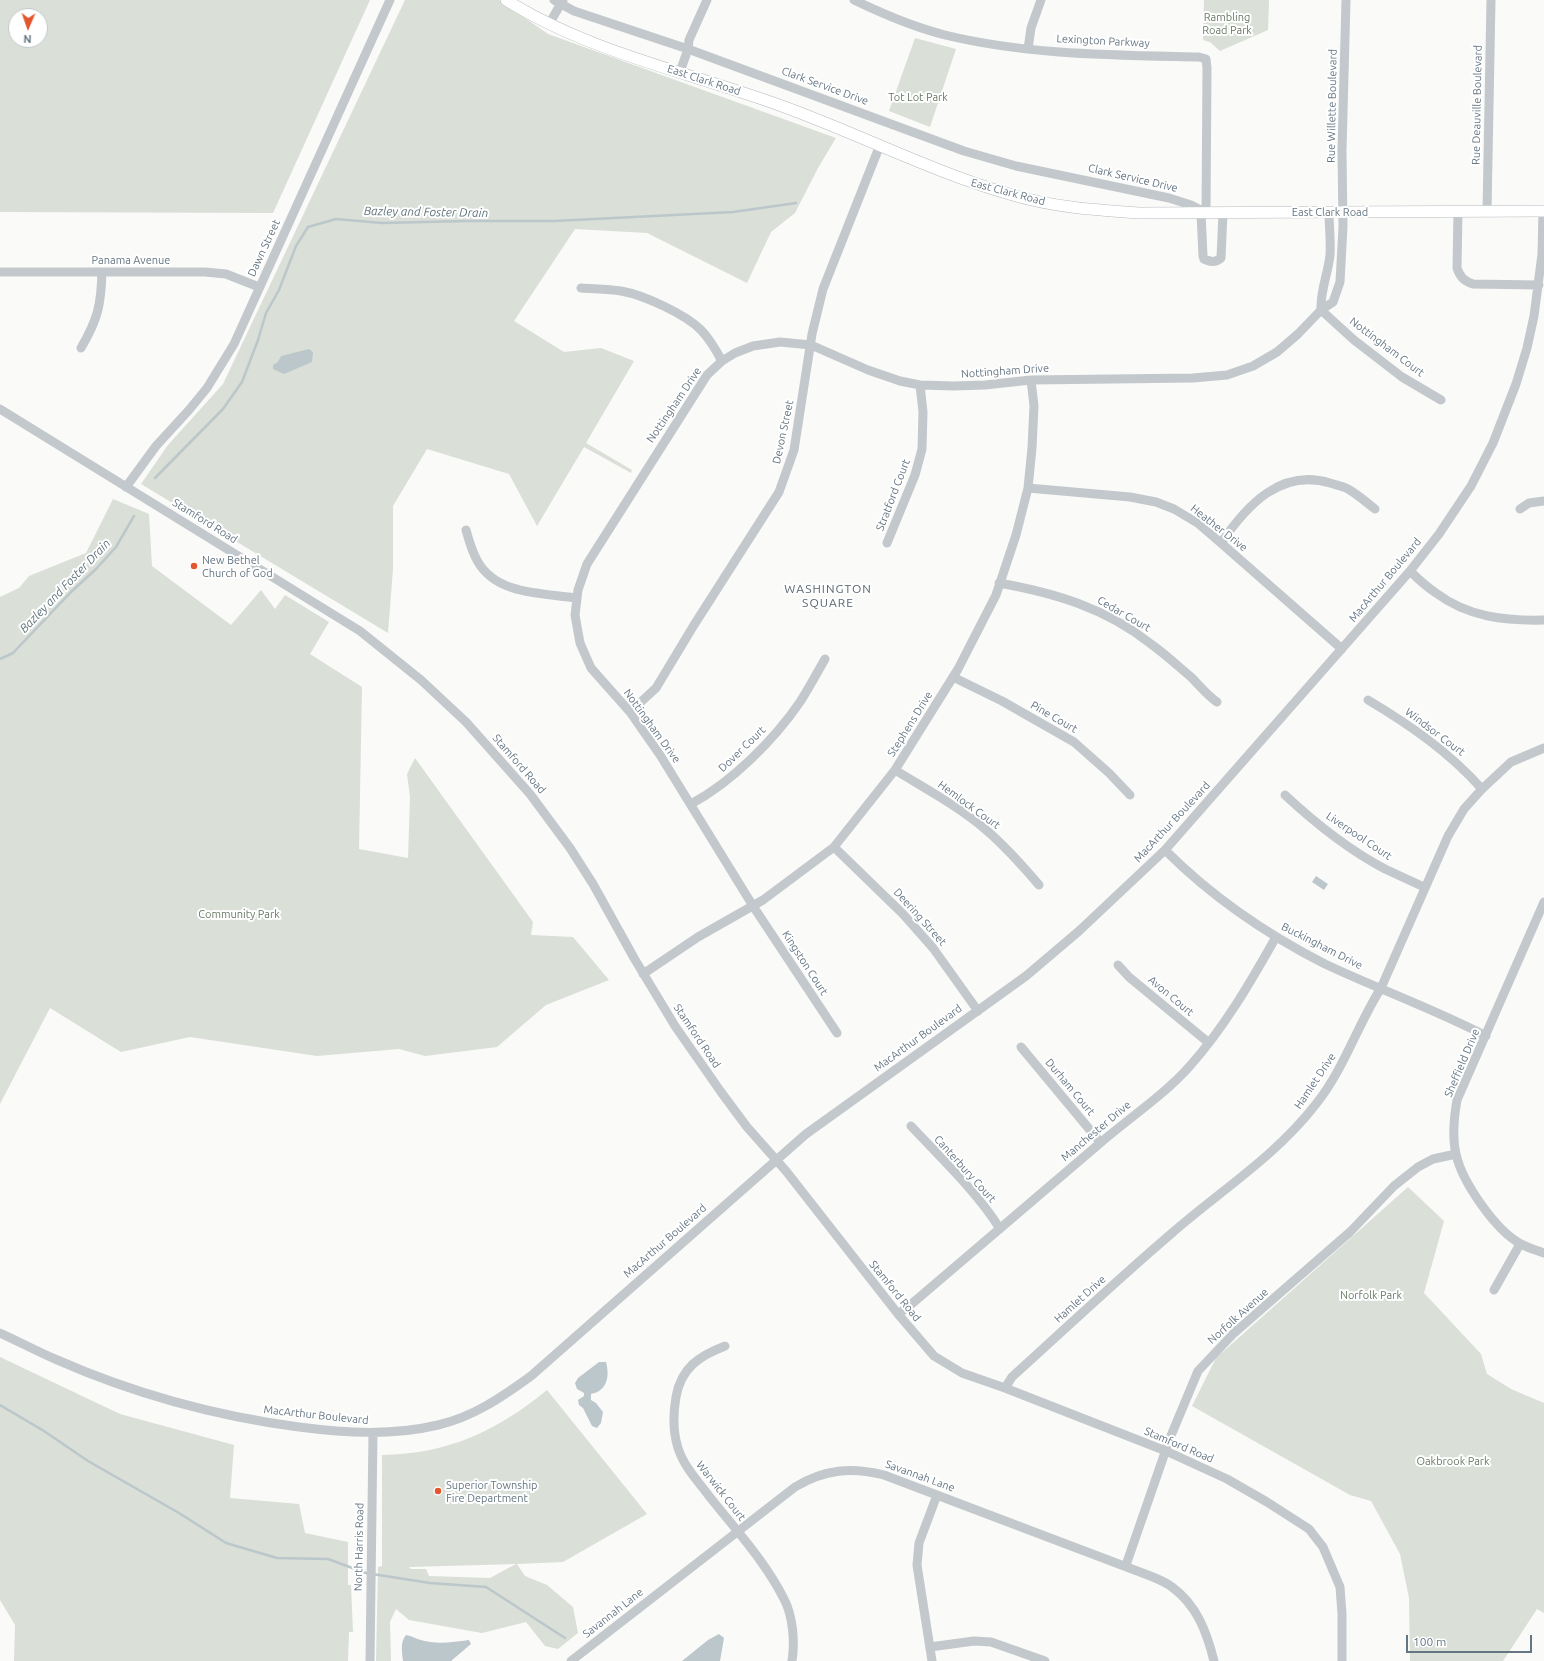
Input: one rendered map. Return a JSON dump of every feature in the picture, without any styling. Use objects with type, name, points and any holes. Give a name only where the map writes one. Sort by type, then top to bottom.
[{"type":"main road","name":"East Clark Road","points":[[506,0],[549,24],[596,44],[780,105],[837,127],[939,170],[980,185],[1010,195],[1044,202],[1105,211],[1204,213],[1544,211]]},
{"type":"street","name":"Dawn Street","points":[[126,487],[156,446],[208,388],[234,344],[390,0]]},
{"type":"street","points":[[680,72],[688,48],[689,40],[707,0]]},
{"type":"street","name":"Lexington Parkway","points":[[854,0],[891,17],[944,34],[990,44],[1089,54],[1199,57],[1206,60],[1204,213]]},
{"type":"street","points":[[1028,48],[1031,28],[1041,0]]},
{"type":"street","name":"Rue Willette Boulevard","points":[[1343,212],[1342,151],[1346,0]]},
{"type":"street","name":"Rue Deauville Boulevard","points":[[1487,211],[1491,0]]},
{"type":"street","points":[[549,24],[559,1]]},
{"type":"street","name":"Clark Service Drive","points":[[559,1],[585,15],[688,48],[964,151],[1016,166],[1169,198],[1191,205],[1204,213]]},
{"type":"street","name":"Devon Street","points":[[630,712],[656,688],[694,625],[779,492],[794,450],[811,345],[823,289],[880,146]]},
{"type":"street","points":[[1458,211],[1457,268],[1460,276],[1465,281],[1473,284],[1539,285]]},
{"type":"street","name":"MacArthur Boulevard","points":[[0,1333],[91,1374],[138,1391],[200,1409],[250,1420],[334,1431],[373,1433],[404,1431],[438,1425],[481,1409],[504,1396],[530,1376],[776,1159],[831,1115],[1026,976],[1073,936],[1165,850],[1342,649],[1410,571],[1439,534],[1471,486],[1493,443],[1516,384],[1527,348],[1539,285],[1544,211]]},
{"type":"street","points":[[1321,310],[1320,297],[1326,278],[1330,254],[1329,212]]},
{"type":"street","name":"Nottingham Drive","points":[[753,906],[660,755],[630,712],[597,676],[584,654],[576,624],[576,598],[584,570],[707,375],[722,360],[735,353],[767,343],[780,342],[811,345],[868,370],[900,381],[920,385],[954,386],[984,385],[1031,380],[1193,378],[1228,375],[1253,366],[1277,352],[1298,334],[1321,310],[1333,302],[1340,282],[1343,212]]},
{"type":"street","points":[[1204,213],[1203,256],[1204,259],[1210,262],[1217,261],[1221,258],[1223,213]]},
{"type":"street","name":"Panama Avenue","points":[[0,272],[205,272],[226,274],[259,287]]},
{"type":"street","points":[[81,348],[91,331],[99,312],[102,272]]},
{"type":"street","points":[[581,288],[623,291],[685,317],[706,336],[722,360]]},
{"type":"street","name":"Nottingham Court","points":[[1321,310],[1354,340],[1402,377],[1441,400]]},
{"type":"street","name":"Stephens Drive","points":[[643,974],[698,937],[753,906],[834,847],[895,770],[953,677],[973,642],[996,595],[1016,535],[1028,488],[1034,406],[1031,380]]},
{"type":"street","name":"Stratford Court","points":[[887,543],[915,475],[922,449],[924,412],[920,385]]},
{"type":"street","name":"Stamford Road","points":[[0,409],[360,631],[421,680],[460,716],[530,794],[570,848],[675,1026],[721,1092],[747,1127],[776,1159],[898,1314],[934,1356],[962,1373],[1005,1388],[1166,1451],[1227,1479],[1309,1529],[1323,1547],[1340,1586],[1342,1614],[1342,1661]]},
{"type":"street","points":[[1221,543],[1235,523],[1258,499],[1277,486],[1297,480],[1320,480],[1347,488],[1375,509]]},
{"type":"street","name":"Heather Drive","points":[[1028,488],[1130,497],[1156,502],[1187,516],[1221,543],[1342,649]]},
{"type":"street","points":[[1520,509],[1529,503],[1544,501]]},
{"type":"street","points":[[466,530],[478,563],[489,575],[509,587],[529,593],[576,598]]},
{"type":"street","points":[[1410,571],[1436,594],[1463,609],[1486,616],[1514,621],[1544,620]]},
{"type":"street","name":"Cedar Court","points":[[999,583],[1049,593],[1083,604],[1113,619],[1150,643],[1192,678],[1208,695],[1218,702]]},
{"type":"street","name":"Dover Court","points":[[691,804],[724,783],[769,742],[799,702],[825,659]]},
{"type":"street","name":"Pine Court","points":[[953,677],[1002,701],[1074,742],[1109,772],[1130,795]]},
{"type":"street","name":"Windsor Court","points":[[1368,700],[1409,725],[1447,754],[1469,774],[1482,789]]},
{"type":"street","name":"Hamlet Drive","points":[[1005,1388],[1012,1377],[1166,1238],[1269,1153],[1299,1124],[1316,1104],[1343,1063],[1381,988],[1424,887],[1448,836],[1464,809],[1482,789],[1511,762],[1544,748]]},
{"type":"street","name":"Hemlock Court","points":[[895,770],[951,804],[985,829],[1014,856],[1039,885]]},
{"type":"street","name":"Liverpool Court","points":[[1285,795],[1335,836],[1358,852],[1385,869],[1424,887]]},
{"type":"street","name":"Deering Street","points":[[834,847],[875,885],[913,926],[956,979],[978,1011]]},
{"type":"street","name":"Buckingham Drive","points":[[1165,850],[1212,892],[1245,918],[1276,937],[1325,964],[1486,1036]]},
{"type":"street","name":"Sheffield Drive","points":[[1544,902],[1457,1100],[1454,1119],[1456,1154],[1468,1183],[1485,1210],[1520,1244],[1544,1253]]},
{"type":"street","name":"Kingston Court","points":[[753,906],[837,1033]]},
{"type":"street","name":"Manchester Drive","points":[[898,1314],[1188,1069],[1230,1015],[1276,937]]},
{"type":"street","name":"Avon Court","points":[[1118,966],[1129,977],[1209,1043]]},
{"type":"street","name":"Durham Court","points":[[1021,1047],[1100,1142]]},
{"type":"street","name":"Canterbury Court","points":[[911,1126],[971,1192],[994,1219],[1000,1229]]},
{"type":"street","name":"Norfolk Avenue","points":[[1126,1566],[1166,1451],[1198,1371],[1234,1333],[1350,1232],[1394,1186],[1418,1167],[1433,1159],[1456,1154]]},
{"type":"street","points":[[1494,1290],[1520,1244]]},
{"type":"street","name":"Warwick Court","points":[[725,1346],[709,1352],[695,1361],[681,1380],[677,1392],[674,1420],[676,1442],[683,1460],[693,1475],[737,1532],[745,1540],[785,1600],[793,1634],[792,1661]]},
{"type":"street","name":"North Harris Road","points":[[370,1661],[373,1433]]},
{"type":"street","name":"Savannah Lane","points":[[571,1661],[795,1487],[810,1478],[831,1472],[848,1470],[867,1471],[884,1475],[1153,1577],[1172,1587],[1185,1598],[1202,1625],[1210,1645],[1214,1661]]},
{"type":"street","points":[[932,1661],[917,1565],[917,1554],[919,1543],[937,1495]]},
{"type":"street","points":[[930,1647],[974,1641],[991,1642],[1045,1661]]},
{"type":"green space","points":[[0,0],[370,0],[273,213],[0,212]]},
{"type":"green space","points":[[405,0],[499,0],[548,34],[836,138],[818,168],[795,213],[771,232],[747,283],[647,233],[575,229],[514,321],[564,352],[601,348],[634,361],[586,443],[632,470],[631,473],[584,447],[537,526],[509,474],[427,449],[393,506],[393,569],[388,633],[141,484],[168,445],[223,384]]},
{"type":"green space","name":"Rambling Road Park","points":[[1204,0],[1269,0],[1268,30],[1220,51],[1210,42],[1203,40]]},
{"type":"green space","name":"Tot Lot Park","points":[[915,38],[956,49],[930,127],[889,111]]},
{"type":"green space","name":"Community Park","points":[[113,499],[149,514],[152,566],[231,625],[261,590],[275,609],[285,595],[329,622],[310,654],[362,687],[359,849],[408,858],[410,797],[407,774],[415,758],[533,922],[531,935],[573,937],[609,980],[546,1005],[497,1047],[425,1056],[399,1049],[317,1056],[190,1037],[121,1052],[50,1008],[0,1104],[0,597],[19,588],[29,576],[86,553]]},
{"type":"green space","name":"Oakbrook Park","points":[[1408,1187],[1444,1221],[1424,1293],[1481,1354],[1487,1374],[1511,1389],[1544,1403],[1544,1613],[1537,1609],[1503,1661],[1410,1661],[1409,1598],[1400,1554],[1371,1501],[1350,1495],[1192,1406],[1216,1358]]},
{"type":"green space","points":[[0,1357],[120,1414],[234,1445],[230,1498],[299,1504],[305,1533],[348,1542],[348,1585],[351,1585],[353,1632],[349,1632],[348,1661],[14,1661],[15,1625],[0,1600]]},
{"type":"green space","points":[[547,1390],[647,1514],[563,1562],[517,1564],[525,1576],[547,1585],[573,1607],[578,1633],[558,1649],[545,1646],[526,1622],[482,1633],[409,1620],[396,1609],[390,1622],[391,1661],[376,1661],[378,1567],[382,1566],[382,1455],[406,1454],[450,1445],[470,1438],[490,1428],[528,1405]],"holes":[[[516,1564],[490,1578],[429,1576],[426,1569],[411,1569],[409,1567]]]},
{"type":"shaded area","points":[[309,349],[313,352],[312,362],[284,374],[273,369],[273,365],[278,362],[281,356]]},
{"type":"shaded area","points":[[1316,876],[1328,884],[1324,890],[1312,882]]},
{"type":"shaded area","points":[[599,1362],[606,1362],[608,1373],[604,1387],[601,1390],[591,1394],[591,1400],[596,1403],[603,1412],[601,1423],[597,1428],[592,1426],[583,1408],[579,1405],[578,1400],[584,1396],[584,1393],[577,1389],[575,1383],[578,1378]]},
{"type":"shaded area","points":[[719,1634],[724,1638],[720,1661],[682,1661],[708,1640]]},
{"type":"shaded area","points":[[406,1635],[427,1642],[445,1643],[469,1640],[471,1644],[451,1661],[403,1661],[402,1644]]},
{"type":"waterway","name":"Bazley and Foster Drain","points":[[155,478],[223,409],[242,382],[258,340],[266,313],[279,290],[296,246],[308,227],[336,219],[382,223],[554,221],[733,212],[796,203]]},
{"type":"waterway","name":"Bazley and Foster Drain","points":[[0,659],[13,653],[71,592],[96,569],[116,547],[134,516]]},
{"type":"waterway","points":[[0,1405],[44,1431],[88,1461],[179,1513],[226,1543],[277,1558],[328,1559],[366,1573],[430,1583],[486,1587],[565,1638]]},
{"type":"place","name":"New Bethel Church of God","points":[[194,566]]},
{"type":"place","name":"Superior Township Fire Department","points":[[438,1491]]},
{"type":"district","name":"WASHINGTON SQUARE","points":[[828,596]]},
{"type":"park label","name":"Norfolk Park","points":[[1371,1295]]}]
